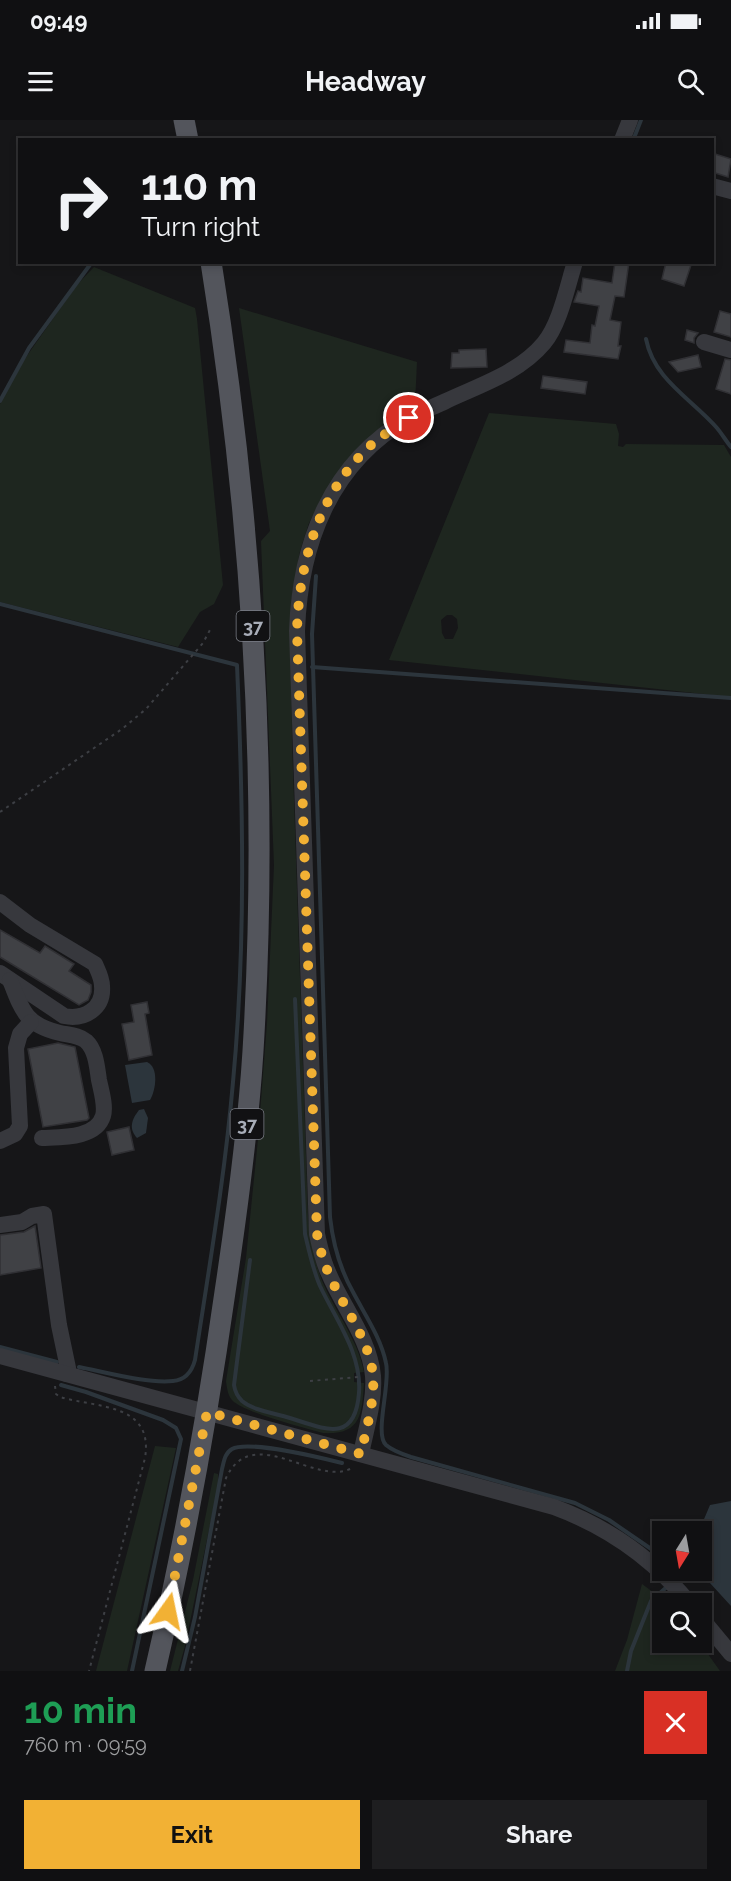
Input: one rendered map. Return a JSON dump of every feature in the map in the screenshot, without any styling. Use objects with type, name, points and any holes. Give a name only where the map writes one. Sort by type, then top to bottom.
[{"type":"main road","points":[[184,120],[188,138]]},
{"type":"main road","name":"37","points":[[155,1671],[183,1542],[207,1412],[232,1244],[247,1128],[256,992],[260,869],[258,737],[249,564],[229,378],[211,264]]},
{"type":"street","points":[[623,138],[630,120]]},
{"type":"street","points":[[714,187],[731,191]]},
{"type":"street","points":[[361,1454],[372,1398],[373,1376],[369,1356],[329,1275],[317,1234],[297,631],[302,572],[319,516],[357,461],[378,440],[409,418],[496,379],[536,352],[546,342],[553,328],[574,264]]},
{"type":"street","points":[[705,342],[731,350]]},
{"type":"street","points":[[0,902],[30,925],[95,964],[103,989],[94,1010],[81,1017],[73,1018],[64,1016],[5,977]]},
{"type":"street","points":[[5,977],[23,1012],[31,1022],[51,1030],[78,1036],[93,1051],[97,1066],[103,1106],[103,1115],[99,1122],[83,1134],[42,1138]]},
{"type":"street","points":[[0,1141],[15,1134],[20,1126],[16,1048],[20,1034],[31,1022]]},
{"type":"street","points":[[0,1225],[22,1222],[32,1215],[44,1214],[59,1325],[68,1368],[62,1373]]},
{"type":"street","points":[[0,1356],[531,1500],[573,1514],[621,1540],[651,1563],[681,1593]]},
{"type":"street","points":[[712,1631],[731,1654]]},
{"type":"path","points":[[0,812],[122,729],[153,702],[203,644],[211,628]]},
{"type":"path","points":[[62,1373],[55,1390],[60,1397],[120,1411],[142,1426],[146,1440],[145,1458],[89,1671]]},
{"type":"path","points":[[310,1381],[354,1378]]},
{"type":"path","points":[[190,1671],[226,1478],[232,1466],[244,1456],[267,1456],[332,1472],[342,1472],[356,1464],[361,1454]]},
{"type":"shaded area","points":[[94,267],[195,308],[223,585],[214,604],[200,612],[178,647],[0,602],[0,404],[24,360],[76,286]]},
{"type":"shaded area","points":[[239,308],[417,362],[415,404],[370,437],[332,481],[309,523],[300,551],[291,601],[292,741],[308,1215],[320,1275],[357,1349],[364,1372],[354,1373],[354,1382],[364,1383],[362,1405],[357,1421],[345,1431],[336,1433],[323,1433],[264,1416],[242,1407],[230,1398],[226,1381],[246,1258],[258,1139],[267,1023],[274,865],[261,541],[270,531]]},
{"type":"shaded area","points":[[489,413],[616,424],[619,434],[618,446],[623,447],[626,444],[724,445],[731,457],[731,697],[389,660]],"holes":[[[447,615],[452,615],[457,619],[458,628],[453,639],[445,639],[441,620]]]},
{"type":"shaded area","points":[[147,1062],[155,1074],[152,1096],[150,1100],[132,1103],[125,1065]]},
{"type":"shaded area","points":[[144,1109],[148,1118],[146,1133],[137,1138],[132,1124],[139,1110]]},
{"type":"shaded area","points":[[155,1446],[176,1448],[127,1671],[96,1671]]},
{"type":"shaded area","points":[[214,1473],[218,1474],[218,1486],[185,1646],[178,1671],[170,1671],[193,1580]]},
{"type":"shaded area","points":[[731,1501],[731,1606],[708,1581],[712,1581],[712,1521],[703,1521],[710,1505]]},
{"type":"shaded area","points":[[642,1584],[654,1593],[652,1593],[652,1653],[707,1653],[720,1671],[615,1671],[627,1640]]},
{"type":"building","points":[[715,154],[731,159],[728,177],[714,173]]},
{"type":"building","points":[[615,264],[629,264],[624,297],[615,296],[610,320],[621,322],[618,346],[621,346],[618,359],[564,352],[566,340],[590,343],[592,325],[595,326],[599,306],[574,302],[578,291],[581,292],[583,278],[612,283]]},
{"type":"building","points":[[666,264],[691,264],[684,286],[662,279]]},
{"type":"building","points":[[720,311],[731,314],[731,337],[714,332]]},
{"type":"building","points":[[687,330],[698,333],[694,338],[694,343],[685,340]]},
{"type":"building","points":[[486,349],[487,367],[451,368],[452,353],[459,353],[459,350]]},
{"type":"building","points":[[698,355],[701,367],[678,372],[669,362]]},
{"type":"building","points":[[725,359],[731,360],[731,394],[716,389]]},
{"type":"building","points":[[543,376],[587,382],[585,394],[541,388]]},
{"type":"building","points":[[0,930],[40,953],[45,946],[74,964],[69,971],[91,985],[88,1000],[79,1005],[0,957]]},
{"type":"building","points":[[147,1002],[149,1013],[145,1014],[152,1055],[129,1060],[122,1024],[134,1022],[131,1005]]},
{"type":"building","points":[[58,1043],[75,1047],[89,1118],[43,1127],[28,1049]]},
{"type":"building","points":[[129,1127],[134,1150],[112,1155],[107,1132]]},
{"type":"building","points":[[35,1226],[41,1268],[0,1275],[0,1235],[24,1232]]},
{"type":"waterway","points":[[634,138],[641,120]]},
{"type":"waterway","points":[[0,401],[29,348],[91,264]]},
{"type":"waterway","points":[[646,339],[650,353],[665,378],[717,428],[731,447]]},
{"type":"waterway","points":[[316,576],[312,634],[330,1217],[335,1247],[348,1283],[377,1336],[384,1354],[387,1372],[382,1419],[383,1439],[392,1449],[411,1457],[575,1503],[609,1520],[652,1550]]},
{"type":"waterway","points":[[0,604],[237,665],[242,874],[237,1030],[226,1152],[195,1360],[187,1374],[173,1381],[139,1379],[79,1367]]},
{"type":"waterway","points":[[312,667],[731,698]]},
{"type":"waterway","points":[[250,1260],[234,1385],[238,1396],[252,1407],[315,1426],[336,1429],[345,1426],[356,1409],[359,1379],[347,1338],[318,1280],[305,1234],[295,999]]},
{"type":"waterway","points":[[0,1347],[57,1362]]},
{"type":"waterway","points":[[61,1385],[163,1420],[176,1428],[181,1439],[132,1671]]},
{"type":"waterway","points":[[182,1671],[195,1617],[222,1469],[228,1453],[240,1447],[269,1448],[342,1463]]},
{"type":"waterway","points":[[627,1671],[631,1651],[651,1601],[669,1585]]},
{"type":"route","points":[[168,1611],[207,1412],[361,1454],[372,1398],[373,1376],[369,1356],[329,1275],[322,1255],[315,1209],[297,631],[298,602],[302,572],[319,516],[357,461],[378,440],[409,418]]}]
